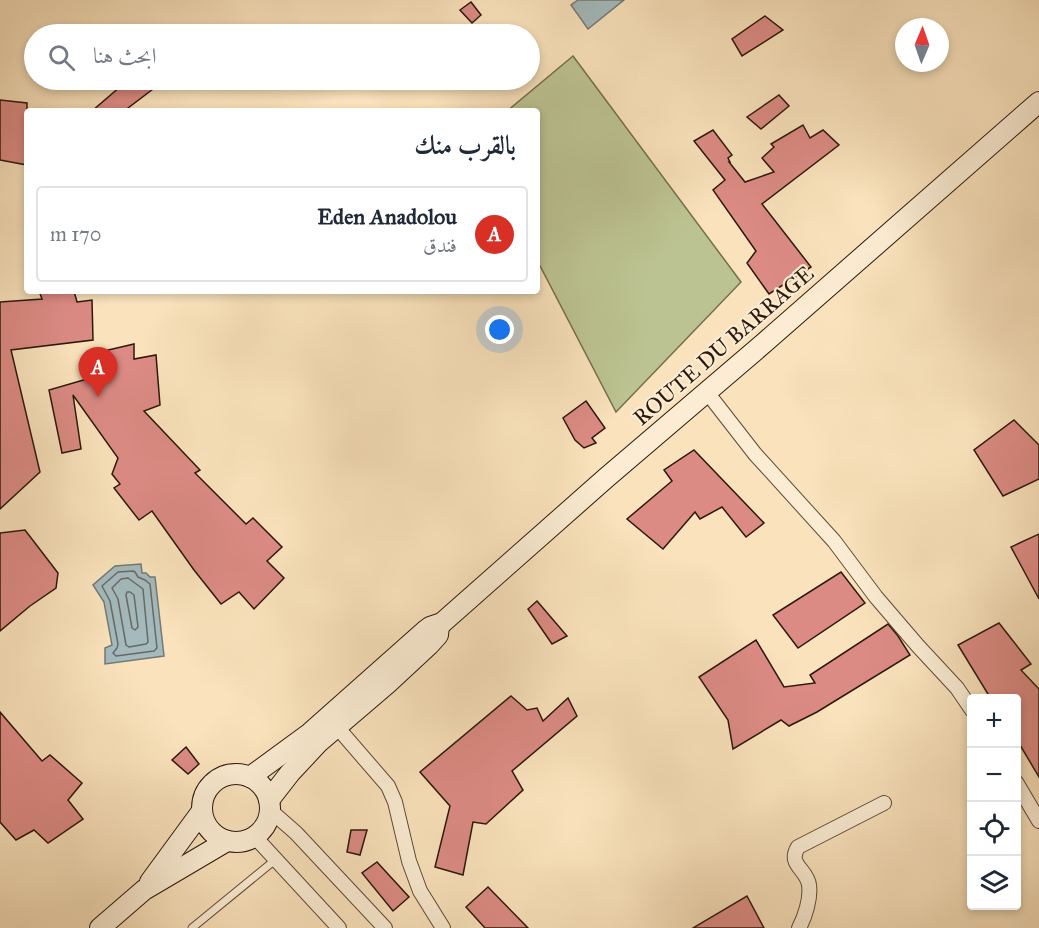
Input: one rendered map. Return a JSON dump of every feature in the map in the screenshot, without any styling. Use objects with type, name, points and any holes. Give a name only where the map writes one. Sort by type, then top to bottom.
[{"type":"main road","name":"ROUTE DU BARRAGE","points":[[250,777],[327,719],[426,630],[439,625],[1039,102]]},
{"type":"main road","name":"ROUTE DU BARRAGE","points":[[255,837],[268,822],[270,805],[290,772],[318,743],[425,649],[438,634],[439,625]]},
{"type":"main road","points":[[255,837],[246,842],[233,843],[222,840],[209,831],[203,820],[201,806],[206,790],[214,781],[226,775],[239,774],[250,777],[263,786],[269,796],[270,805]]},
{"type":"main road","points":[[144,890],[202,811]]},
{"type":"main road","points":[[100,928],[144,890],[227,842]]},
{"type":"street","points":[[706,391],[755,454],[834,541],[876,597],[957,688],[967,703]]},
{"type":"street","points":[[337,728],[388,786],[420,891],[443,928]]},
{"type":"street","points":[[1021,789],[1039,821]]},
{"type":"street","points":[[799,928],[809,895],[809,883],[794,862],[794,854],[798,847],[884,803]]},
{"type":"street","points":[[270,805],[385,928]]},
{"type":"street","points":[[255,837],[339,928]]},
{"type":"lane","points":[[192,928],[275,860]]},
{"type":"green space","points":[[573,56],[741,282],[616,412],[540,266],[540,108],[511,108],[532,90],[540,90],[540,84]]},
{"type":"water","points":[[578,0],[624,0],[588,29],[571,5]]},
{"type":"water","points":[[141,564],[142,573],[155,577],[164,656],[105,664],[105,648],[112,645],[104,602],[93,585],[115,566]]},
{"type":"building","points":[[471,2],[481,15],[472,23],[460,10]]},
{"type":"building","points":[[765,16],[783,30],[742,56],[732,39]]},
{"type":"building","points":[[116,90],[152,90],[128,108],[95,108]]},
{"type":"building","points":[[779,95],[789,106],[761,129],[747,117]]},
{"type":"building","points":[[0,100],[27,103],[27,108],[24,108],[24,164],[0,160]]},
{"type":"building","points":[[803,125],[810,138],[823,130],[839,145],[762,204],[811,267],[769,294],[747,263],[756,251],[713,190],[725,180],[694,141],[713,130],[732,155],[728,158],[729,162],[745,182],[774,172],[762,158],[774,147],[771,144]]},
{"type":"building","points":[[40,294],[75,294],[77,302],[92,300],[93,340],[11,350],[40,472],[0,509],[0,302],[42,299]]},
{"type":"building","points":[[134,344],[134,359],[156,355],[160,405],[144,411],[200,470],[195,473],[246,524],[253,518],[282,547],[267,561],[284,578],[254,609],[239,592],[221,604],[152,511],[139,520],[114,488],[120,484],[112,474],[118,458],[73,395],[81,449],[62,453],[49,390],[87,379],[86,375],[110,370],[108,350]]},
{"type":"building","points":[[586,401],[605,428],[592,438],[596,443],[584,448],[575,440],[563,418]]},
{"type":"building","points":[[1014,420],[1039,445],[1039,479],[1003,496],[974,450]]},
{"type":"building","points":[[694,450],[764,523],[746,537],[722,507],[700,519],[695,512],[663,549],[627,519],[672,481],[664,470]]},
{"type":"building","points":[[25,530],[58,573],[56,588],[0,631],[0,533]]},
{"type":"building","points":[[1039,534],[1039,599],[1011,547]]},
{"type":"building","points":[[841,572],[865,603],[798,648],[773,615]]},
{"type":"building","points":[[537,601],[567,636],[552,644],[528,609]]},
{"type":"building","points":[[999,623],[1031,664],[1021,670],[1039,689],[1039,777],[1021,747],[1021,694],[988,694],[958,645]]},
{"type":"building","points":[[888,624],[910,655],[817,712],[789,726],[781,720],[733,749],[728,720],[699,677],[756,640],[784,687],[815,683],[810,675]]},
{"type":"building","points":[[511,696],[527,710],[537,708],[543,721],[568,698],[577,716],[512,771],[523,790],[486,824],[473,822],[463,875],[435,867],[450,806],[420,772]]},
{"type":"building","points":[[0,712],[42,761],[50,755],[82,783],[68,800],[83,819],[48,843],[34,830],[16,840],[0,822]]},
{"type":"building","points":[[186,747],[199,764],[188,774],[172,760]]},
{"type":"building","points":[[351,830],[367,830],[360,855],[347,852]]},
{"type":"building","points":[[377,862],[409,897],[393,911],[362,873]]},
{"type":"building","points":[[488,887],[528,928],[485,928],[466,907]]},
{"type":"building","points":[[747,896],[764,928],[693,928]]},
{"type":"place","name":"Eden Anadolou","points":[[98,397]]}]
